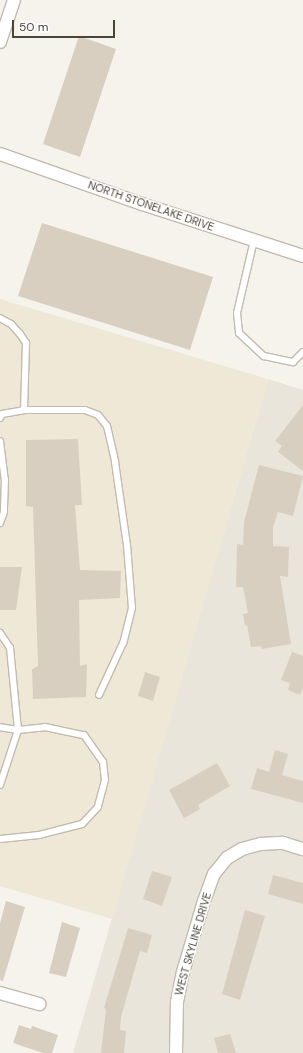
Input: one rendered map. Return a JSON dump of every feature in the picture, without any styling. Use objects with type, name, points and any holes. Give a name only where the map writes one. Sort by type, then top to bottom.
[{"type":"street","points":[[0,42],[14,0]]},
{"type":"street","name":"NORTH STONELAKE DRIVE","points":[[0,154],[142,204],[303,256]]},
{"type":"street","name":"WEST SKYLINE DRIVE","points":[[176,1053],[177,1002],[183,972],[204,901],[212,880],[220,866],[227,858],[242,849],[261,844],[283,843],[303,849]]},
{"type":"street","points":[[0,993],[39,1004]]},
{"type":"lane","points":[[254,240],[237,313],[239,333],[264,356],[293,362],[303,352]]},
{"type":"lane","points":[[0,318],[11,324],[26,344],[24,410]]},
{"type":"lane","points":[[0,418],[2,414],[24,410],[85,410],[98,415],[107,426],[115,462],[127,545],[132,608],[123,642],[99,695]]},
{"type":"lane","points":[[0,444],[5,479],[4,512],[0,523]]},
{"type":"lane","points":[[0,633],[10,648],[18,730],[0,784]]},
{"type":"lane","points":[[0,727],[18,730],[45,727],[84,735],[103,762],[105,780],[98,807],[82,824],[39,835],[0,839]]},
{"type":"shaded area","points":[[0,299],[268,379],[112,919],[0,886]]},
{"type":"shaded area","points":[[268,379],[303,390],[303,1053],[73,1053]]},
{"type":"building","points":[[79,36],[116,49],[80,157],[43,144]]},
{"type":"building","points":[[42,223],[213,277],[190,350],[18,296]]},
{"type":"building","points":[[303,405],[303,471],[278,452],[282,446],[275,441]]},
{"type":"building","points":[[78,439],[82,505],[75,505],[80,570],[121,571],[120,598],[79,600],[80,666],[87,664],[86,697],[33,699],[32,669],[38,666],[33,507],[26,506],[26,440]]},
{"type":"building","points":[[259,465],[303,476],[293,516],[278,512],[273,527],[273,546],[289,547],[288,577],[280,576],[291,644],[262,649],[261,646],[251,647],[247,625],[245,626],[243,614],[248,613],[243,587],[236,587],[237,544],[243,545],[244,522]]},
{"type":"building","points":[[0,567],[22,567],[16,610],[0,610]]},
{"type":"building","points":[[292,652],[303,656],[303,688],[300,695],[288,690],[290,683],[281,680]]},
{"type":"building","points":[[145,672],[160,677],[153,701],[138,696]]},
{"type":"building","points":[[275,750],[288,754],[282,775],[303,781],[303,803],[251,789],[257,768],[269,772]]},
{"type":"building","points":[[217,763],[230,786],[198,805],[200,809],[184,818],[169,790]]},
{"type":"building","points":[[152,871],[172,877],[162,906],[143,899]]},
{"type":"building","points":[[273,875],[303,883],[303,904],[268,894]]},
{"type":"building","points":[[6,901],[25,907],[3,981],[0,980],[0,923]]},
{"type":"building","points":[[245,910],[265,916],[240,1000],[222,994]]},
{"type":"building","points":[[62,922],[80,928],[66,977],[49,973]]},
{"type":"building","points":[[128,928],[152,935],[147,953],[140,951],[121,1017],[120,1030],[126,1031],[124,1053],[101,1053],[106,1009],[104,1008]]},
{"type":"building","points":[[19,1025],[31,1029],[32,1026],[58,1035],[52,1053],[43,1053],[13,1043]]},
{"type":"building","points":[[230,1034],[236,1053],[218,1053],[214,1038]]}]
